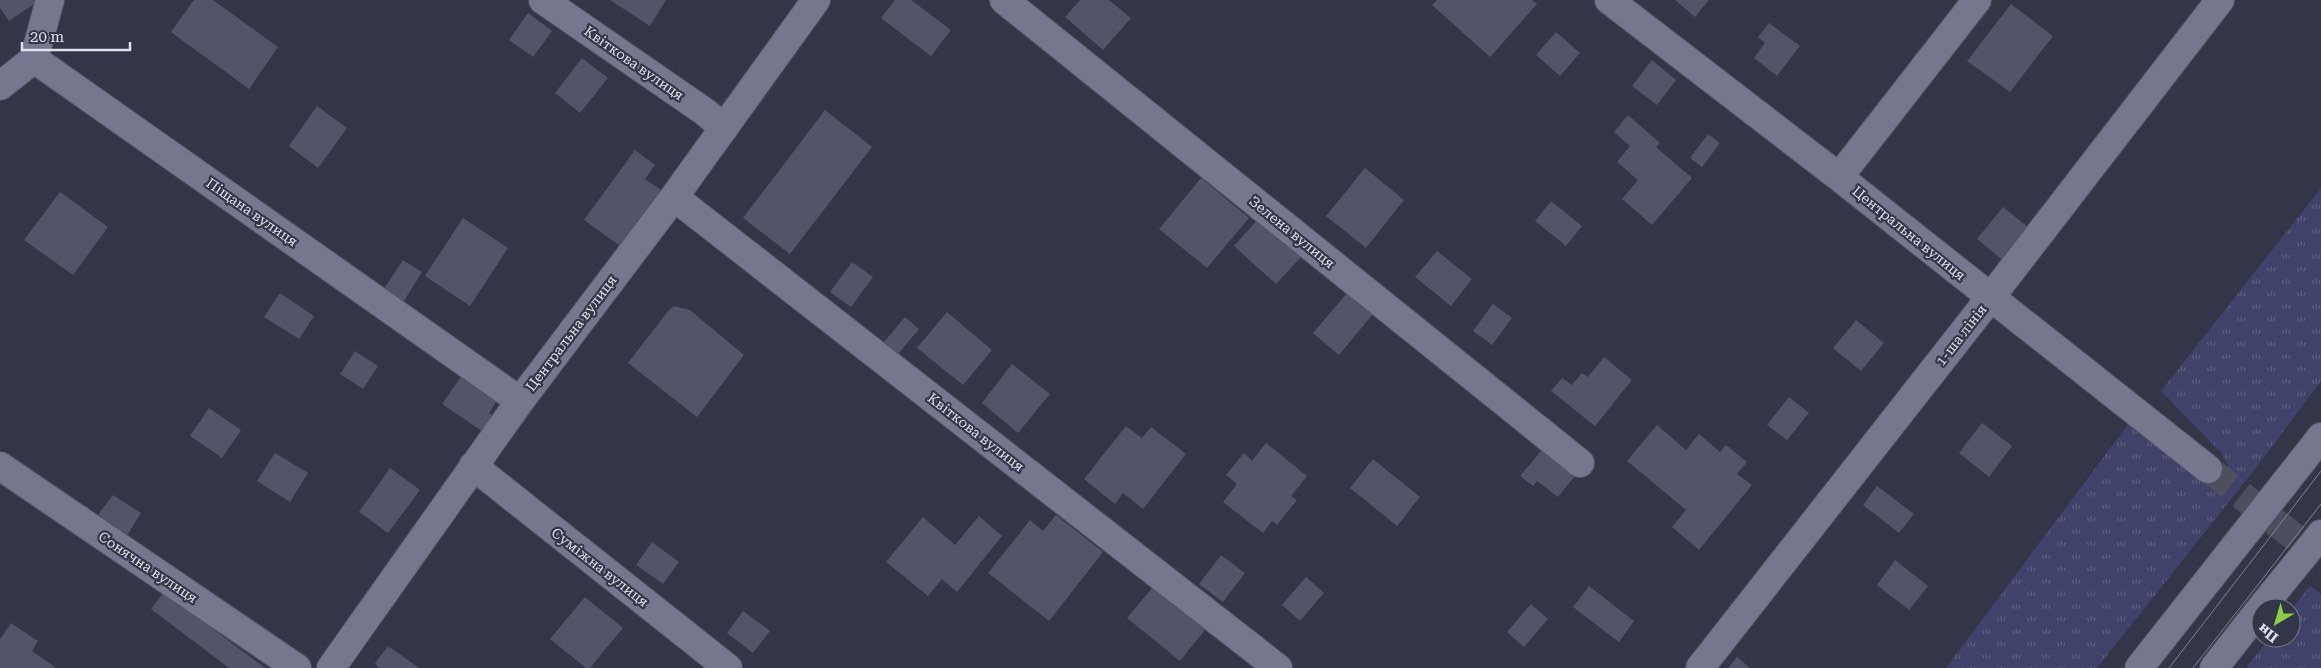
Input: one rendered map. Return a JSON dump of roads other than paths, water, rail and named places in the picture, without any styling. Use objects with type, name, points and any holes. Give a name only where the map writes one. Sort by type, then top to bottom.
[{"type":"street","points":[[0,86],[34,59],[50,0]]},
{"type":"street","name":"Квіткова вулиця","points":[[543,0],[705,112],[724,128]]},
{"type":"street","name":"Центральна вулиця","points":[[331,668],[520,401],[674,197],[816,0]]},
{"type":"street","name":"Зелена вулиця","points":[[1004,0],[1580,463]]},
{"type":"street","name":"Центральна вулиця","points":[[1609,0],[1840,177],[2208,470]]},
{"type":"street","points":[[1840,177],[1977,0]]},
{"type":"street","name":"1-ша лінія","points":[[1700,668],[1990,298],[2220,0]]},
{"type":"street","name":"Піщана вулиця","points":[[34,59],[520,401]]},
{"type":"street","name":"Квіткова вулиця","points":[[674,197],[1278,668]]},
{"type":"street","points":[[2139,668],[2321,436]]},
{"type":"street","name":"Сонячна вулиця","points":[[0,466],[297,668]]},
{"type":"street","name":"Суміжна вулиця","points":[[473,466],[728,668]]},
{"type":"street","points":[[2269,598],[2321,534]]},
{"type":"street","points":[[2214,668],[2251,621]]},
{"type":"tunnel","points":[[2208,469],[2321,558]]},
{"type":"tram line","points":[[2169,668],[2321,471]]},
{"type":"tram line","points":[[2193,668],[2321,504]]}]
